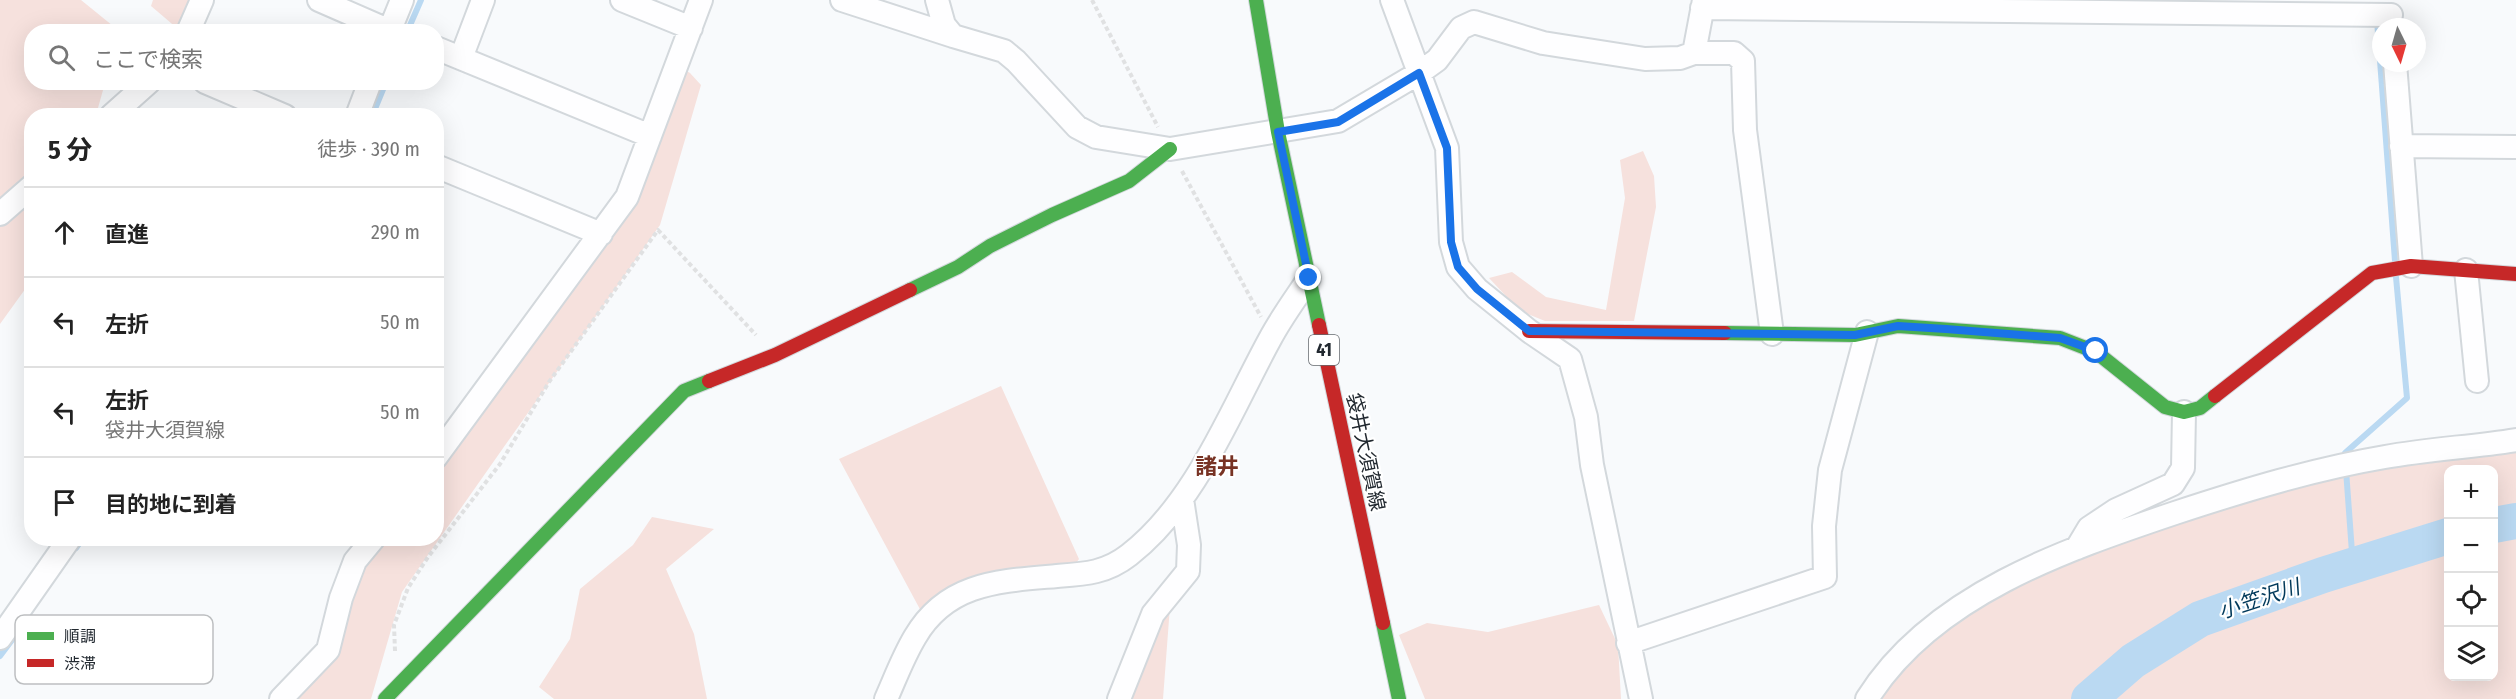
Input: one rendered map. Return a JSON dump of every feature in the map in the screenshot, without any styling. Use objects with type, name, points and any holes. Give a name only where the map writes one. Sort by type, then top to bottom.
[{"type":"street","points":[[192,24],[202,0]]},
{"type":"street","points":[[319,0],[373,24]]},
{"type":"street","points":[[392,24],[402,0]]},
{"type":"street","points":[[461,58],[483,0]]},
{"type":"street","points":[[622,0],[691,28]]},
{"type":"street","points":[[444,446],[627,197],[701,0]]},
{"type":"street","points":[[842,0],[1004,51],[1077,127],[1096,137],[1170,149],[1338,122],[1437,60],[1461,28],[1474,22],[1543,43],[1645,59],[1680,58],[1694,53],[1734,53],[1743,62],[1745,130],[1772,334]]},
{"type":"street","points":[[938,0],[944,25],[953,36]]},
{"type":"street","name":"袋井大須賀線","points":[[1256,0],[1278,132],[1399,699]]},
{"type":"street","points":[[1392,0],[1447,148],[1451,242],[1458,267],[1477,289],[1529,331],[1570,359],[1586,417],[1592,465],[1641,699]]},
{"type":"street","points":[[1694,53],[1703,4],[2050,6],[2391,14]]},
{"type":"street","points":[[444,51],[650,136]]},
{"type":"street","points":[[2396,72],[2408,266]]},
{"type":"street","points":[[120,108],[140,90]]},
{"type":"street","points":[[224,90],[266,108]]},
{"type":"street","points":[[360,108],[367,90]]},
{"type":"street","points":[[2401,146],[2516,147]]},
{"type":"street","points":[[385,699],[684,391],[775,355],[958,267],[990,246],[1052,215],[1129,181],[1170,149]]},
{"type":"street","points":[[444,169],[601,234]]},
{"type":"street","points":[[0,214],[24,193]]},
{"type":"street","points":[[1529,331],[1855,335],[1898,326],[2060,338],[2096,351],[2165,407],[2184,412],[2200,408],[2372,273],[2408,266],[2516,274]]},
{"type":"street","points":[[2466,270],[2477,381]]},
{"type":"street","points":[[886,699],[915,636],[937,608],[967,589],[1002,581],[1104,571],[1129,555],[1168,519],[1194,482],[1271,336],[1309,278]]},
{"type":"street","points":[[1628,643],[1824,577],[1824,526],[1830,470],[1867,332]]},
{"type":"street","points":[[2077,548],[2089,528],[2116,510],[2173,484],[2183,468],[2184,412]]},
{"type":"street","points":[[1867,699],[1882,674],[1923,636],[1978,595],[2045,560],[2244,490],[2316,471],[2388,456],[2516,440]]},
{"type":"street","points":[[1119,699],[1153,614],[1188,571],[1189,545],[1182,499]]},
{"type":"street","points":[[16,615],[64,546]]},
{"type":"street","points":[[281,699],[328,650],[341,598],[355,561],[367,546]]},
{"type":"street","points":[[0,638],[15,617]]},
{"type":"path","points":[[444,537],[500,464],[549,382],[658,230],[775,355]]},
{"type":"path","points":[[403,678],[393,644],[394,625],[408,588],[437,546]]},
{"type":"shaded area","points":[[0,0],[81,0],[111,24],[24,24],[24,90],[103,90],[98,108],[24,108],[24,291],[0,324]]},
{"type":"shaded area","points":[[153,0],[191,0],[180,24],[172,24],[151,6]]},
{"type":"shaded area","points":[[677,65],[690,73],[701,85],[660,225],[444,532],[444,446],[627,197]]},
{"type":"shaded area","points":[[1643,151],[1654,176],[1656,207],[1634,321],[1545,321],[1520,311],[1489,278],[1512,272],[1546,297],[1606,310],[1625,198],[1620,160]]},
{"type":"shaded area","points":[[1001,386],[1079,559],[1074,566],[922,613],[839,459]]},
{"type":"shaded area","points":[[2516,440],[2516,699],[1874,699],[1941,622],[2077,548],[2360,462]]},
{"type":"shaded area","points":[[652,517],[714,529],[666,569],[694,634],[707,699],[554,699],[539,687],[570,639],[580,589],[633,545]]},
{"type":"shaded area","points":[[369,546],[434,546],[402,592],[371,699],[291,699]]},
{"type":"shaded area","points":[[1171,593],[1163,699],[1121,699]]},
{"type":"shaded area","points":[[1599,605],[1618,645],[1621,699],[1425,699],[1399,635],[1427,623],[1488,632]]},
{"type":"waterway","points":[[410,24],[421,0]]},
{"type":"waterway","points":[[2381,72],[2395,261]]},
{"type":"waterway","points":[[375,108],[383,90]]},
{"type":"waterway","points":[[2345,460],[2345,453],[2407,398],[2396,277]]},
{"type":"waterway","points":[[2346,470],[2353,566]]},
{"type":"waterway","name":"小笠沢川","points":[[2498,524],[2516,521]]},
{"type":"waterway","name":"小笠沢川","points":[[2089,699],[2133,661],[2200,619],[2323,575],[2444,537]]},
{"type":"waterway","points":[[0,656],[12,640]]},
{"type":"traffic: fast","points":[[1256,0],[1278,132],[1319,325]]},
{"type":"traffic: fast","points":[[910,290],[958,267],[990,246],[1052,215],[1129,181],[1170,149]]},
{"type":"traffic: fast","points":[[1725,333],[1855,335],[1898,326],[2060,338],[2096,352],[2165,407],[2184,412],[2200,408],[2215,396]]},
{"type":"traffic: fast","points":[[385,699],[684,391],[709,381]]},
{"type":"traffic: fast","points":[[1383,623],[1399,699]]},
{"type":"traffic: jam","points":[[2215,396],[2372,273],[2411,266],[2516,274]]},
{"type":"traffic: jam","points":[[709,381],[775,355],[910,290]]},
{"type":"traffic: jam","points":[[1319,325],[1383,623]]},
{"type":"traffic: jam","points":[[1529,331],[1725,333]]},
{"type":"district","name":"諸井","points":[[1217,466]]},
{"type":"route","points":[[1309,278],[1278,132],[1338,122],[1419,73],[1447,148],[1450,176],[1451,242],[1458,267],[1477,289],[1529,331],[1855,335],[1898,326],[2060,338],[2096,351]]}]
